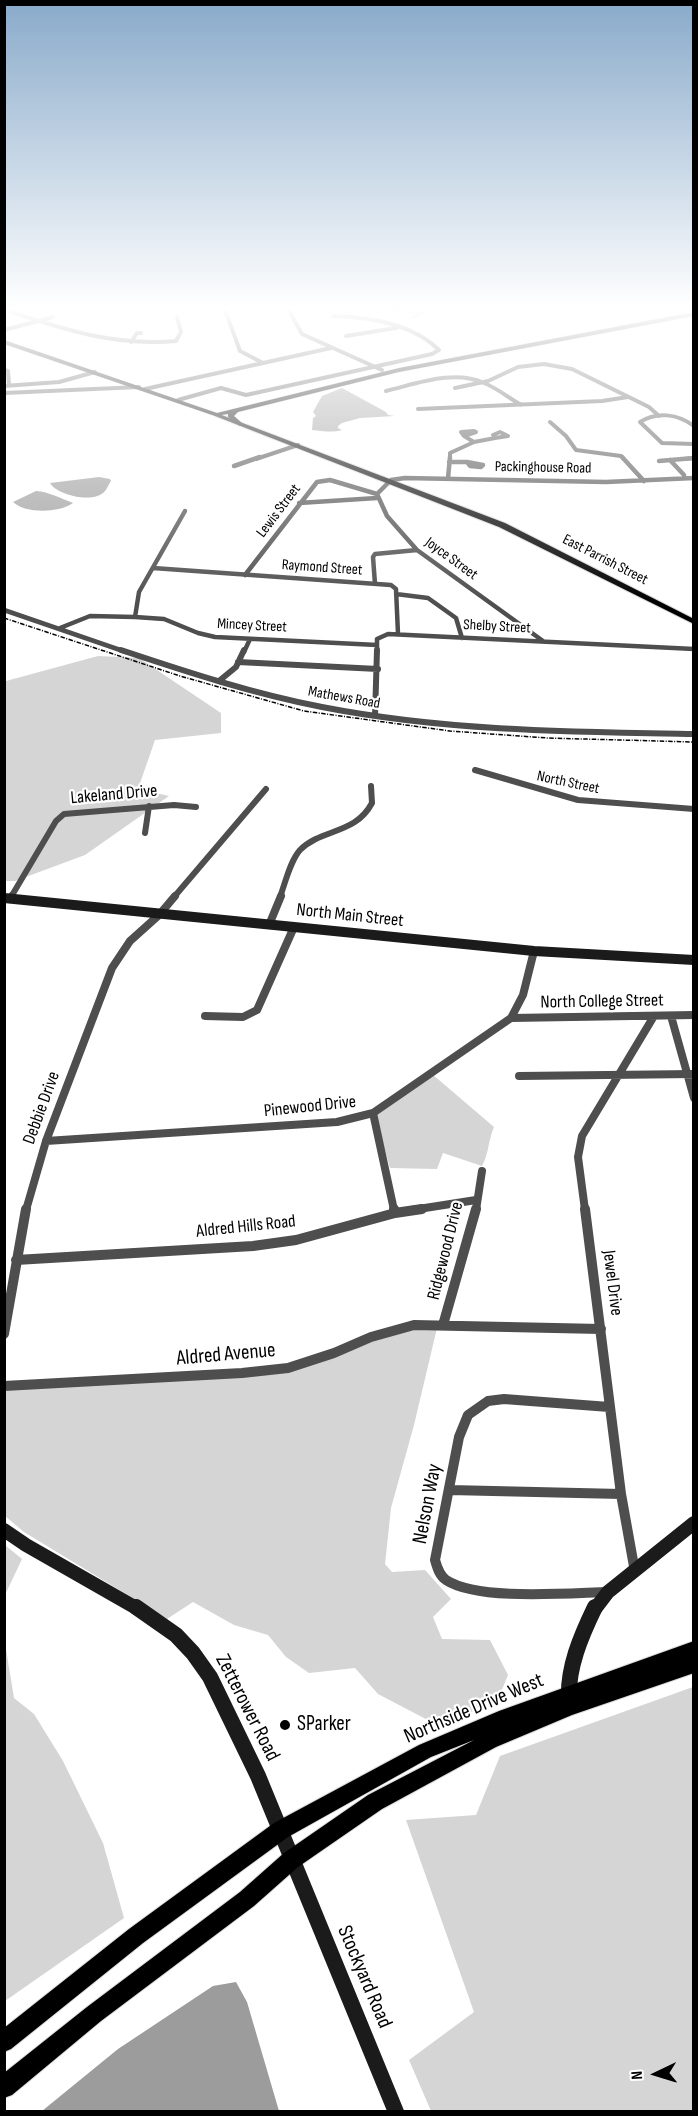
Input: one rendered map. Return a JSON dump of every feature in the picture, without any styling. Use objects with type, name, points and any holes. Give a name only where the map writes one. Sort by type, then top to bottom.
[{"type":"highway","points":[[193,406],[214,414],[254,406]]},
{"type":"highway","points":[[196,407],[218,409],[231,406]]},
{"type":"highway","points":[[214,414],[241,406]]},
{"type":"highway","points":[[237,410],[230,416],[240,424]]},
{"type":"main road","name":"East Parrish Street","points":[[214,414],[392,480],[502,525],[693,622]]},
{"type":"main road","name":"Northside Drive West","points":[[4,2087],[94,2014],[247,1899],[291,1860],[375,1803],[458,1756],[569,1700],[693,1649]]},
{"type":"main road","name":"Northside Drive West","points":[[4,2042],[146,1929],[281,1830],[425,1751],[499,1719],[693,1664]]},
{"type":"street","points":[[418,409],[502,406]]},
{"type":"street","points":[[646,406],[659,416]]},
{"type":"street","points":[[693,426],[686,419],[678,417],[659,416],[645,418],[640,422],[662,443],[693,444]]},
{"type":"street","points":[[550,422],[566,436],[576,450],[621,456],[644,481]]},
{"type":"street","points":[[464,435],[474,442]]},
{"type":"street","points":[[450,478],[450,453],[474,442],[495,438]]},
{"type":"street","points":[[234,466],[298,445]]},
{"type":"street","points":[[686,445],[693,453]]},
{"type":"street","points":[[658,461],[693,459]]},
{"type":"street","points":[[669,460],[684,475]]},
{"type":"street","points":[[449,464],[467,462]]},
{"type":"street","name":"Packinghouse Road","points":[[392,480],[450,478],[644,481],[693,478]]},
{"type":"street","name":"Lewis Street","points":[[245,575],[317,482],[323,480],[377,496]]},
{"type":"street","points":[[299,503],[377,496],[392,480]]},
{"type":"street","name":"Joyce Street","points":[[377,496],[403,537],[417,550],[543,641]]},
{"type":"street","points":[[135,617],[140,592],[185,511]]},
{"type":"street","points":[[375,584],[373,557],[375,555],[417,550]]},
{"type":"street","name":"Raymond Street","points":[[153,568],[393,586],[396,594],[425,596],[456,618],[462,638]]},
{"type":"street","points":[[375,716],[377,639],[382,635],[398,634],[396,594]]},
{"type":"street","name":"Mathews Road","points":[[4,610],[219,681],[311,705],[375,716],[505,730],[693,734]]},
{"type":"street","name":"Mincey Street","points":[[60,628],[90,616],[135,617],[164,620],[207,636],[377,645]]},
{"type":"street","name":"Shelby Street","points":[[398,634],[693,649]]},
{"type":"street","points":[[219,681],[231,672],[250,639]]},
{"type":"street","points":[[238,662],[378,669]]},
{"type":"street","name":"North Street","points":[[476,770],[578,800],[693,809]]},
{"type":"street","points":[[269,925],[298,852],[311,841],[352,826],[372,803],[370,786]]},
{"type":"street","name":"Debbie Drive","points":[[4,1334],[28,1200],[46,1141],[112,968],[130,941],[159,915],[266,789]]},
{"type":"street","points":[[145,833],[149,806]]},
{"type":"street","name":"Lakeland Drive","points":[[8,899],[56,821],[64,814],[149,806],[196,807]]},
{"type":"street","name":"North Main Street","points":[[8,899],[534,951],[693,960]]},
{"type":"street","points":[[205,1016],[243,1017],[257,1010],[294,927]]},
{"type":"street","points":[[512,1018],[523,995],[534,951]]},
{"type":"street","name":"North College Street","points":[[512,1018],[693,1015]]},
{"type":"street","name":"Jewel Drive","points":[[634,1572],[609,1407],[578,1157],[582,1136],[654,1016]]},
{"type":"street","points":[[671,1016],[690,1074],[693,1098]]},
{"type":"street","name":"Pinewood Drive","points":[[46,1141],[337,1122],[373,1113],[512,1018]]},
{"type":"street","points":[[519,1076],[690,1074]]},
{"type":"street","points":[[373,1113],[395,1213]]},
{"type":"street","name":"Ridgewood Drive","points":[[482,1171],[465,1252],[443,1325],[601,1329]]},
{"type":"street","name":"Aldred Hills Road","points":[[16,1260],[254,1246],[296,1240],[395,1213],[476,1200]]},
{"type":"street","name":"Aldred Avenue","points":[[4,1386],[242,1373],[288,1368],[334,1353],[381,1333],[414,1325],[443,1325]]},
{"type":"street","name":"Nelson Way","points":[[608,1592],[558,1593],[469,1589],[445,1580],[438,1572],[435,1560],[459,1437],[468,1415],[488,1401],[504,1399],[609,1407]]},
{"type":"street","points":[[450,1490],[621,1494]]},
{"type":"street","points":[[569,1700],[568,1682],[586,1627],[596,1607],[608,1592],[693,1523]]},
{"type":"street","name":"Zetterower Road","points":[[4,1530],[26,1545],[151,1616],[176,1635],[193,1653],[210,1677],[281,1830],[291,1860]]},
{"type":"street","name":"Stockyard Road","points":[[291,1860],[396,2112]]},
{"type":"shaded area","points":[[317,406],[375,406],[388,415],[395,416],[360,418],[342,423],[338,428],[342,430],[327,432],[312,430],[313,418],[316,416],[313,412]]},
{"type":"shaded area","points":[[99,477],[111,481],[103,493],[91,497],[67,494],[50,483]]},
{"type":"shaded area","points":[[36,491],[73,503],[60,509],[43,511],[26,509],[13,502]]},
{"type":"shaded area","points":[[98,656],[139,658],[221,713],[221,733],[155,740],[138,789],[169,796],[85,855],[15,881],[5,881],[6,681]]},
{"type":"shaded area","points":[[432,1074],[494,1127],[482,1166],[443,1153],[437,1169],[390,1168],[375,1114]]},
{"type":"shaded area","points":[[413,1327],[437,1328],[391,1508],[385,1564],[392,1572],[425,1570],[451,1599],[433,1617],[442,1639],[490,1640],[508,1675],[499,1697],[443,1728],[378,1694],[355,1668],[309,1673],[286,1657],[268,1635],[234,1625],[193,1602],[167,1619],[24,1532],[5,1516],[5,1390],[276,1374]]},
{"type":"shaded area","points":[[5,1545],[22,1559],[5,1595]]},
{"type":"shaded area","points":[[5,1643],[14,1698],[34,1714],[63,1761],[103,1843],[124,1918],[5,2001]]},
{"type":"shaded area","points":[[693,1687],[693,2111],[431,2111],[409,2060],[474,2012],[406,1820],[476,1815],[500,1756]]},
{"type":"shaded area","points":[[236,1982],[247,2002],[279,2111],[42,2111],[118,2049],[213,1986]]},
{"type":"railway","points":[[4,618],[180,676],[304,711],[450,731],[547,738],[694,742]]},
{"type":"place","name":"SParker","points":[[285,1725]]}]
